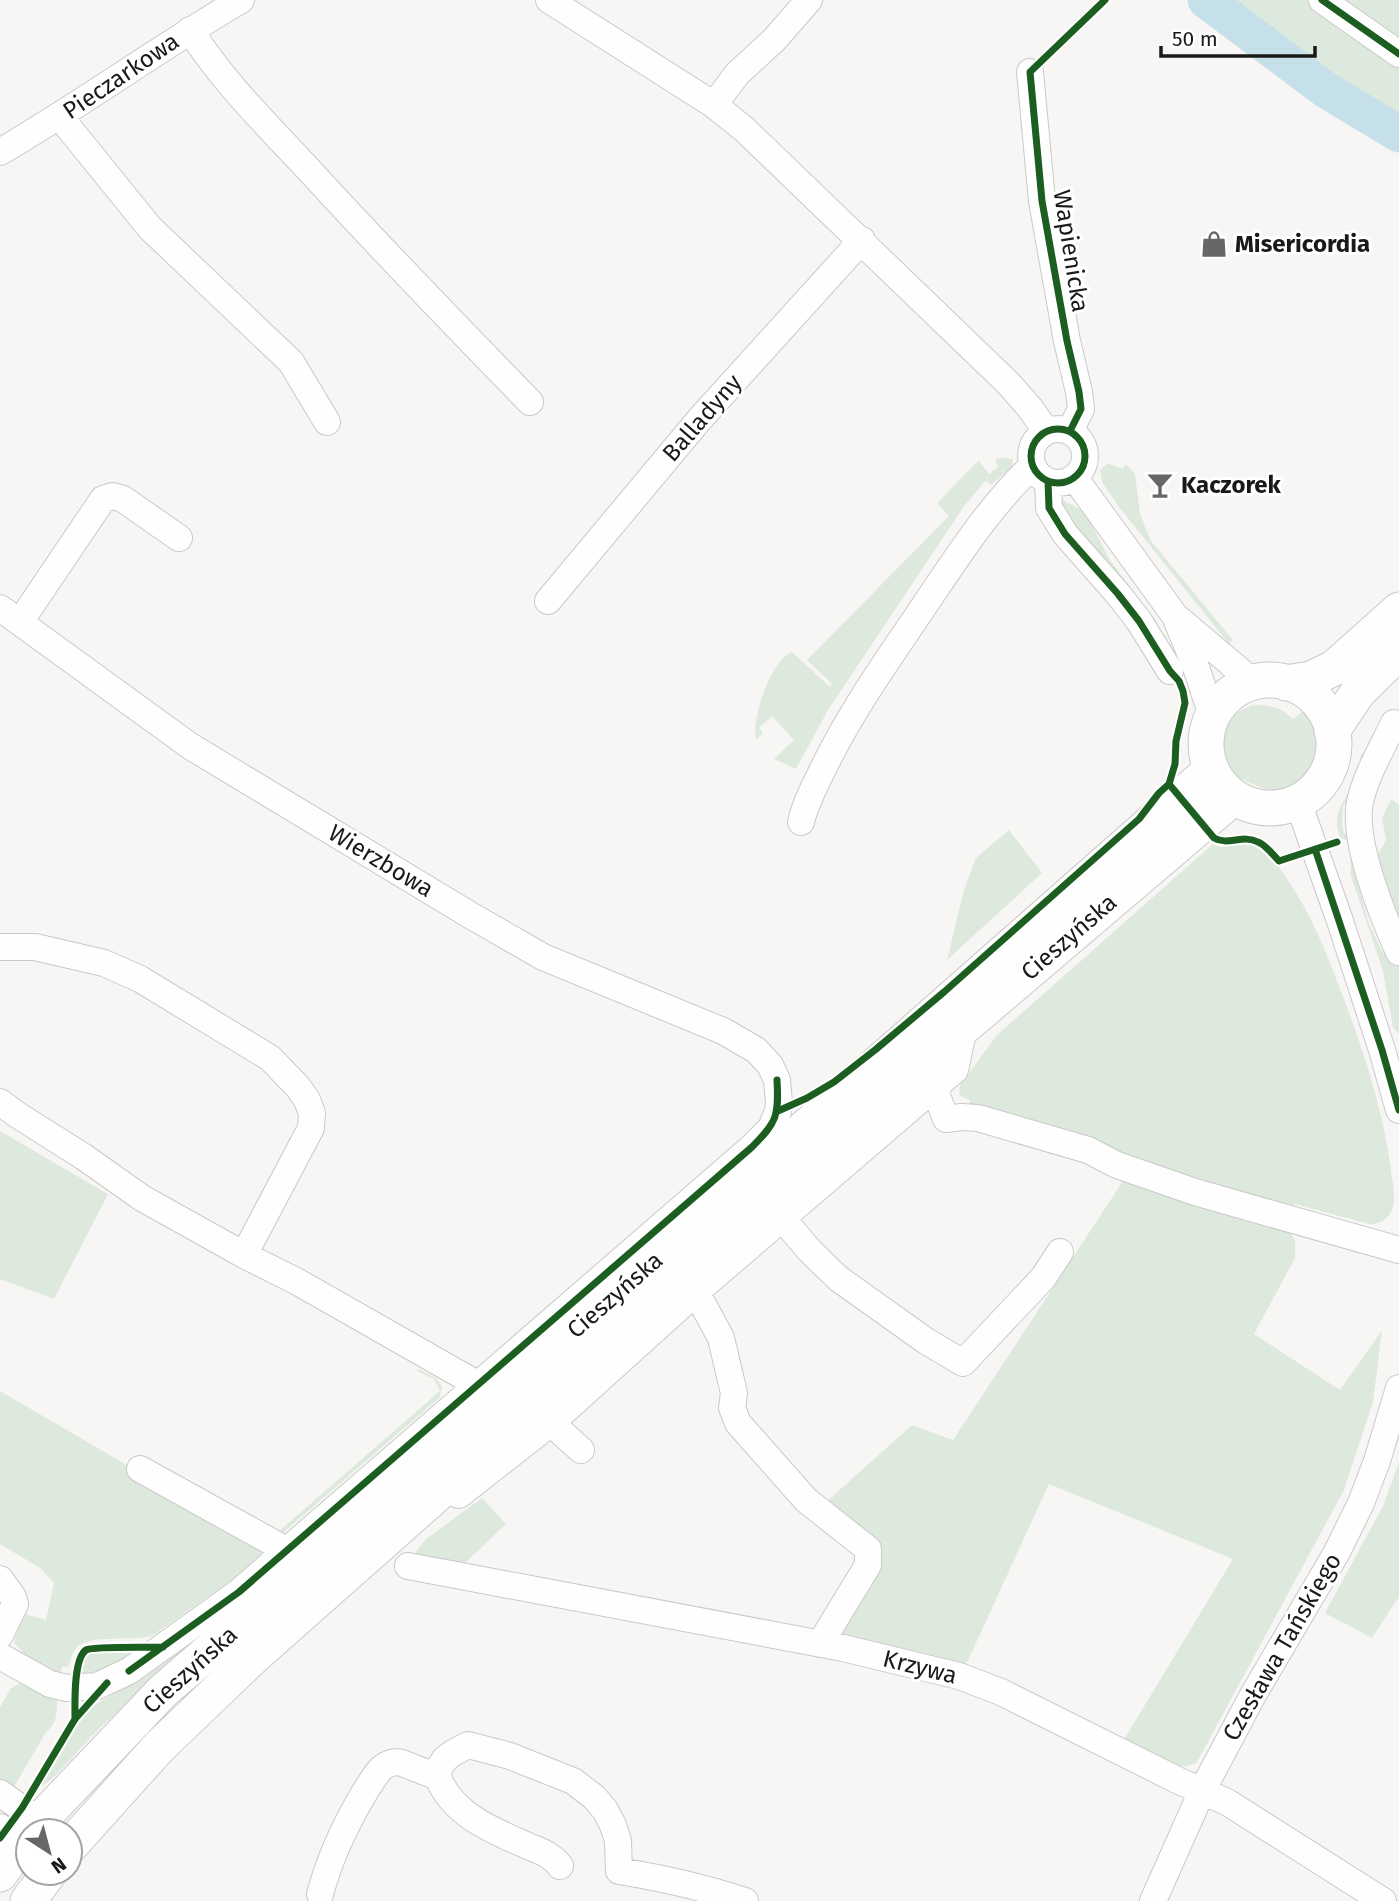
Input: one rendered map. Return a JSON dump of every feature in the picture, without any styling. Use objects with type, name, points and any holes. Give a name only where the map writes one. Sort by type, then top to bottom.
[{"type":"main road","points":[[1269,682],[1302,689],[1316,700],[1332,731],[1334,748],[1331,765],[1312,793],[1298,802],[1276,808],[1254,806],[1234,797],[1220,785],[1211,770],[1206,752],[1212,716],[1225,699],[1243,686],[1269,682],[1311,679],[1334,668],[1399,610]]},
{"type":"main road","points":[[1332,731],[1357,692],[1399,652]]},
{"type":"main road","name":"Cieszyńska","points":[[42,1817],[163,1691],[1211,770]]},
{"type":"main road","name":"Cieszyńska","points":[[84,1830],[201,1705],[380,1543],[964,1027],[1234,797]]},
{"type":"main road","name":"Cieszyńska","points":[[0,1874],[14,1853]]},
{"type":"street","name":"Pieczarkowa","points":[[0,152],[60,117],[190,30],[241,0]]},
{"type":"street","points":[[549,0],[714,105],[744,129],[1009,383],[1030,408],[1058,431],[1078,437],[1175,616],[1212,716]]},
{"type":"street","points":[[714,105],[737,74],[774,40],[809,0]]},
{"type":"street","points":[[1322,0],[1399,54]]},
{"type":"street","points":[[190,30],[207,58],[242,98],[381,248],[530,402]]},
{"type":"street","name":"Wapienicka","points":[[1030,72],[1042,201],[1066,341],[1081,409],[1058,431]]},
{"type":"street","points":[[60,117],[150,228],[291,362],[327,422]]},
{"type":"street","name":"Balladyny","points":[[548,601],[699,420],[862,240]]},
{"type":"street","points":[[1058,431],[1040,435],[1032,447],[1030,459],[1040,473],[1049,508],[1065,534],[1118,594],[1130,628],[1170,671]]},
{"type":"street","points":[[1040,473],[1057,483],[1066,482],[1089,460]]},
{"type":"street","points":[[801,822],[805,807],[832,749],[873,682],[985,518],[1010,487],[1040,473]]},
{"type":"street","points":[[10,615],[103,499],[113,496],[123,499],[179,538]]},
{"type":"street","name":"Wierzbowa","points":[[10,615],[190,746],[470,915],[543,957],[723,1031],[756,1050],[771,1065],[777,1080],[778,1111],[771,1128],[477,1384]]},
{"type":"street","points":[[1175,616],[1269,682]]},
{"type":"street","points":[[1394,723],[1364,787],[1358,825],[1384,919],[1399,952]]},
{"type":"street","points":[[1298,802],[1340,921],[1391,1048],[1399,1110]]},
{"type":"street","points":[[0,947],[35,947],[104,963],[140,979],[270,1058],[298,1087],[312,1113],[311,1128],[252,1259]]},
{"type":"street","points":[[380,1543],[447,1504],[551,1423],[694,1294],[934,1088],[954,1070],[964,1027]]},
{"type":"street","points":[[934,1088],[946,1119],[978,1118],[1088,1150],[1117,1165],[1195,1192],[1399,1250]]},
{"type":"street","points":[[0,1102],[142,1198],[296,1281],[477,1384],[239,1592],[107,1683],[86,1688],[58,1687],[0,1656]]},
{"type":"street","points":[[782,1218],[839,1279],[926,1341],[963,1363],[1044,1278],[1060,1252]]},
{"type":"street","points":[[694,1294],[701,1301],[720,1338],[734,1394],[732,1408],[738,1423],[806,1500],[868,1549],[868,1565],[820,1644]]},
{"type":"street","name":"Czesława Tańskiego","points":[[1153,1901],[1202,1791],[1253,1695],[1337,1552],[1361,1503],[1385,1438],[1399,1388]]},
{"type":"street","points":[[551,1423],[581,1450]]},
{"type":"street","points":[[140,1469],[288,1551]]},
{"type":"street","name":"Krzywa","points":[[408,1566],[820,1644],[960,1676],[1057,1718],[1227,1802],[1383,1901]]},
{"type":"street","points":[[0,1578],[15,1604],[0,1635]]},
{"type":"street","points":[[560,1866],[552,1857],[494,1831],[462,1810],[447,1795],[438,1777],[439,1768],[445,1759],[468,1745],[510,1756],[573,1780],[594,1797],[613,1825],[618,1841],[619,1871],[689,1884],[744,1901]]},
{"type":"street","points":[[320,1894],[349,1818],[383,1766],[402,1763],[438,1777]]},
{"type":"street","points":[[0,1793],[22,1808],[24,1817]]},
{"type":"green space","points":[[1220,0],[1308,0],[1399,65],[1399,121],[1326,77]]},
{"type":"green space","points":[[1334,0],[1399,0],[1399,46]]},
{"type":"green space","points":[[995,459],[1013,459],[1012,467],[991,485],[986,480],[965,505],[828,710],[796,769],[774,759],[794,740],[772,716],[759,728],[763,733],[756,740],[755,731],[764,691],[777,666],[792,652],[830,687],[832,684],[807,660],[949,516],[938,504],[939,501],[977,462],[979,461],[989,474],[998,467]]},
{"type":"green space","points":[[1107,464],[1122,469],[1126,464],[1135,474],[1140,514],[1151,541],[1233,640],[1229,644],[1102,482],[1100,470]]},
{"type":"green space","points":[[1063,500],[1083,511],[1089,519],[1108,557],[1154,620],[1185,671],[1179,674],[1063,517]]},
{"type":"green space","points":[[1252,705],[1274,707],[1293,719],[1305,710],[1315,724],[1319,743],[1316,762],[1299,784],[1284,790],[1272,790],[1243,779],[1233,786],[1224,768],[1221,738],[1229,720]]},
{"type":"green space","points":[[1361,754],[1367,760],[1352,798],[1343,805],[1342,825],[1344,833],[1353,839],[1359,863],[1355,873],[1369,924],[1383,953],[1394,957],[1399,966],[1399,1033],[1393,1028],[1383,971],[1351,876],[1350,845],[1340,838],[1337,822],[1339,810],[1355,778]]},
{"type":"green space","points":[[1391,799],[1399,805],[1399,932],[1375,859],[1386,840],[1382,818]]},
{"type":"green space","points":[[1009,830],[1042,873],[947,960],[964,890],[976,858]]},
{"type":"green space","points":[[1238,842],[1263,849],[1282,871],[1311,921],[1342,994],[1372,1081],[1388,1147],[1394,1202],[1389,1215],[1381,1222],[1369,1224],[1295,1204],[1292,1211],[969,1107],[970,1100],[959,1093],[960,1085],[997,1035],[1213,844],[1220,847]]},
{"type":"green space","points":[[0,1131],[108,1194],[54,1299],[0,1279]]},
{"type":"green space","points":[[1123,1181],[1288,1230],[1295,1240],[1295,1258],[1254,1334],[1340,1390],[1382,1330],[1373,1402],[1344,1490],[1197,1762],[1189,1766],[1169,1765],[1122,1743],[1233,1559],[1049,1484],[964,1669],[837,1637],[876,1562],[825,1503],[912,1425],[953,1440]]},
{"type":"green space","points":[[418,1369],[436,1378],[442,1387],[440,1397],[277,1538],[277,1533],[440,1391],[434,1379],[417,1371]]},
{"type":"green space","points":[[0,1391],[269,1548],[233,1579],[152,1636],[92,1640],[84,1643],[76,1648],[68,1667],[63,1666],[60,1673],[25,1654],[14,1643],[16,1632],[25,1614],[46,1620],[54,1583],[40,1568],[0,1544]]},
{"type":"green space","points":[[1399,1462],[1399,1596],[1372,1638],[1325,1613],[1383,1506]]},
{"type":"green space","points":[[482,1498],[506,1524],[462,1566],[421,1562],[416,1552],[426,1539]]},
{"type":"green space","points":[[246,1597],[134,1696],[90,1737],[53,1777],[36,1790],[75,1726],[91,1707],[128,1685]]},
{"type":"green space","points":[[100,1650],[139,1651],[103,1670],[80,1675],[86,1655]]},
{"type":"green space","points":[[21,1683],[57,1701],[57,1710],[56,1718],[11,1792],[0,1785],[0,1707],[11,1688]]},
{"type":"waterway","points":[[1206,0],[1326,90],[1399,134]]},
{"type":"cycle path","points":[[1070,431],[1081,409],[1042,201],[1030,72],[1105,0]]},
{"type":"cycle path","points":[[1322,0],[1399,54]]},
{"type":"cycle path","points":[[1058,429],[1077,437],[1085,456],[1077,475],[1058,483],[1039,475],[1031,456],[1039,437],[1058,429]]},
{"type":"cycle path","points":[[778,1111],[834,1082],[875,1050],[1139,819],[1169,784],[1185,703],[1183,691],[1139,621],[1065,534],[1049,508],[1048,481]]},
{"type":"cycle path","points":[[1169,784],[1214,838],[1225,841],[1252,840],[1264,845],[1279,861],[1337,842]]},
{"type":"cycle path","points":[[1315,849],[1382,1050],[1399,1110]]},
{"type":"cycle path","points":[[129,1671],[239,1592],[752,1147],[775,1118],[777,1080]]},
{"type":"cycle path","points":[[75,1719],[77,1672],[86,1650],[163,1647]]},
{"type":"cycle path","points":[[0,1838],[22,1808],[75,1719],[107,1683]]},
{"type":"place","name":"Misericordia","points":[[1214,244]]},
{"type":"place","name":"Kaczorek","points":[[1160,485]]}]
